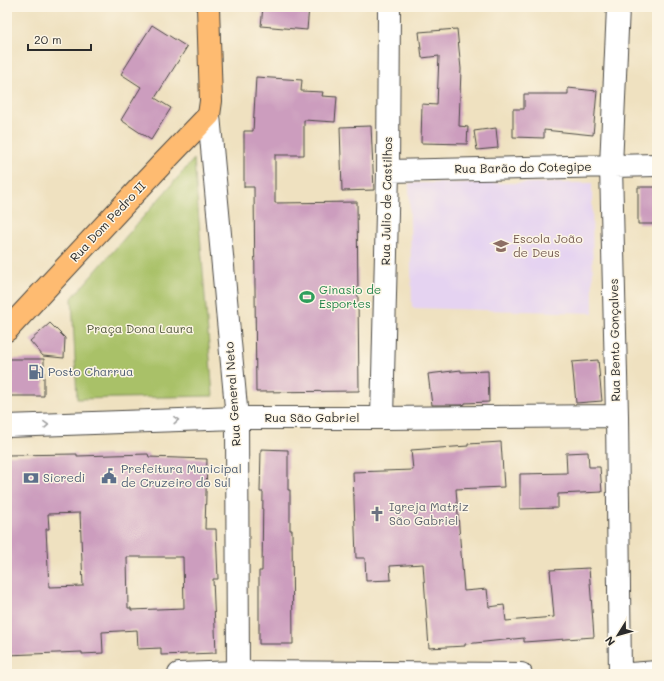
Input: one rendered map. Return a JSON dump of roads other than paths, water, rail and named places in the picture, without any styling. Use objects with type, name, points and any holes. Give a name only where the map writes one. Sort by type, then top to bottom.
[{"type":"main road","points":[[208,7],[211,101],[209,115]]},
{"type":"main road","name":"Rua Dom Pedro II","points":[[7,330],[209,115]]},
{"type":"street","name":"Rua Julio de Castilhos","points":[[382,418],[388,171],[388,7]]},
{"type":"street","name":"Rua Bento Gonçalves","points":[[618,7],[611,166],[617,416],[620,674]]},
{"type":"street","name":"Rua General Neto","points":[[209,115],[237,418],[238,673]]},
{"type":"street","name":"Rua Barão do Cotegipe","points":[[388,171],[657,165]]},
{"type":"street","name":"Rua São Gabriel","points":[[7,426],[237,418],[617,416]]},
{"type":"street","points":[[630,674],[657,672]]},
{"type":"street","points":[[178,674],[521,674]]},
{"type":"place","name":"Escola João de Deus","points":[[501,246]]},
{"type":"place","name":"Ginasio de Esportes","points":[[307,297]]},
{"type":"place","name":"Posto Charrua","points":[[36,372]]},
{"type":"place","name":"Prefeitura Municipal de Cruzeiro do Sul","points":[[109,476]]},
{"type":"place","name":"Sicredi","points":[[31,478]]},
{"type":"place","name":"Igreja Matriz São Gabriel","points":[[377,514]]},
{"type":"park label","name":"Praça Dona Laura","points":[[140,329]]}]
